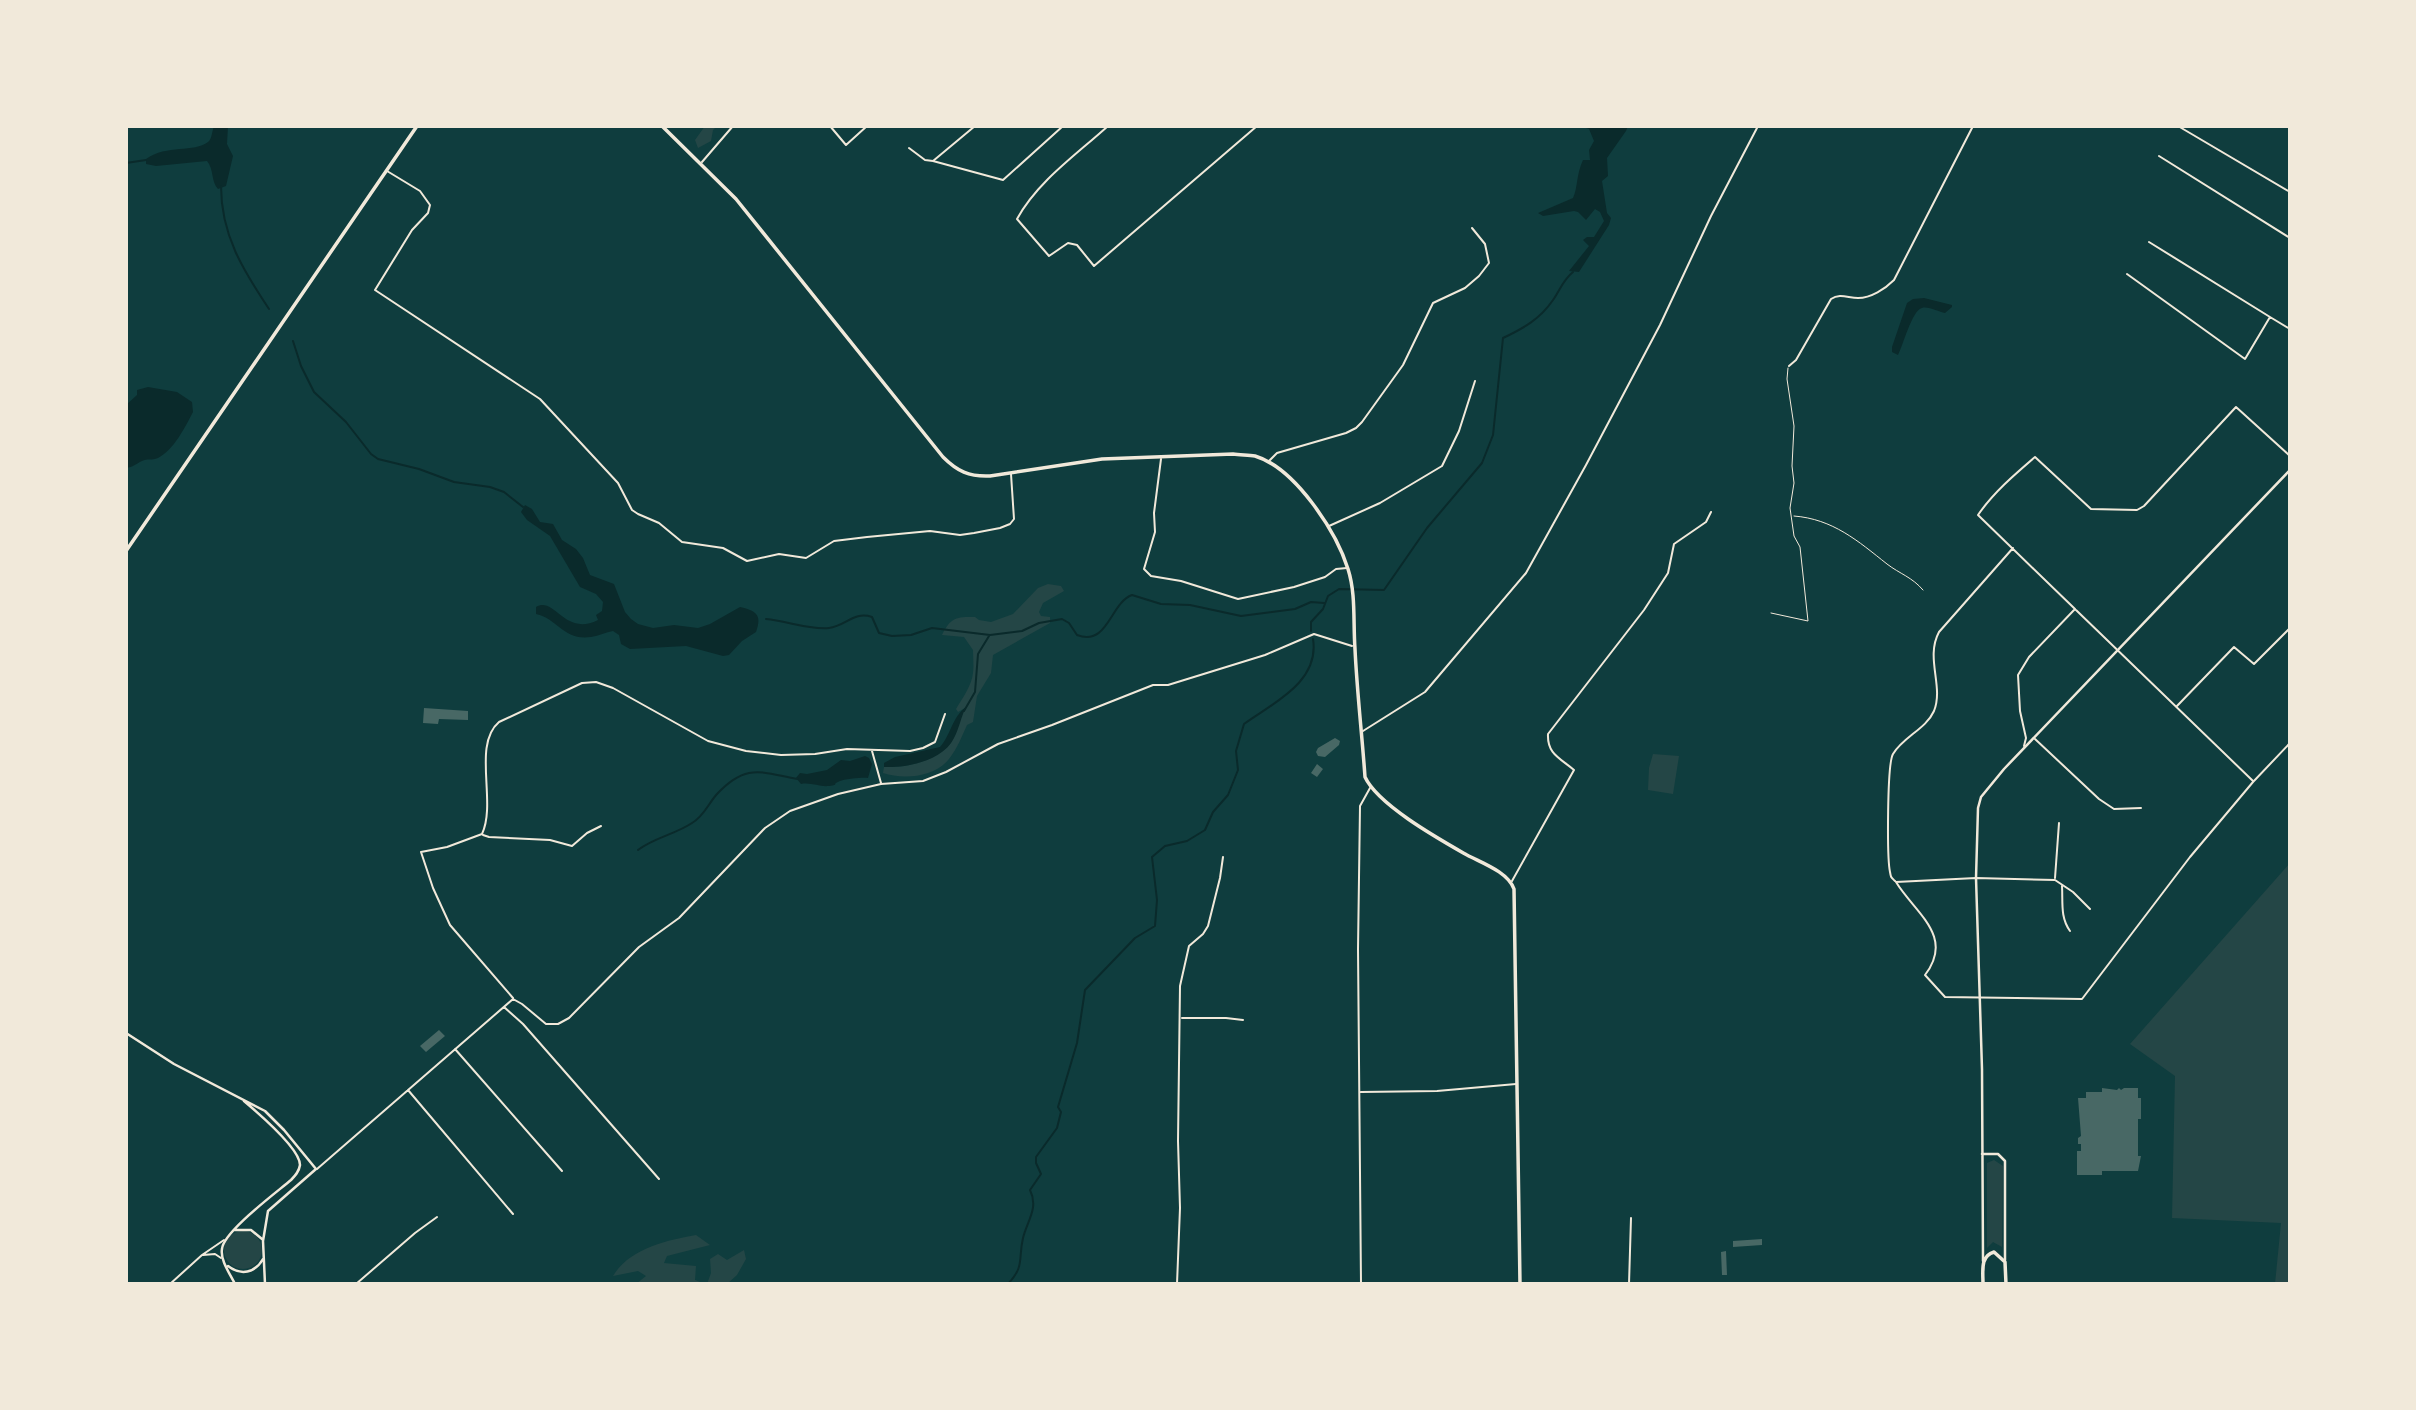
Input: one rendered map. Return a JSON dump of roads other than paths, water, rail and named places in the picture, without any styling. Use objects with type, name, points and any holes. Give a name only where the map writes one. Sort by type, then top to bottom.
[{"type":"main road","points":[[126,551],[417,126]]},
{"type":"main road","points":[[662,126],[736,198],[954,467],[965,474],[976,477],[1101,459],[1233,454],[1254,456],[1268,462],[1301,490],[1328,527],[1348,567],[1352,584],[1354,647],[1365,777],[1370,788],[1398,811],[1511,881],[1514,889],[1520,1284]]},
{"type":"main road","points":[[1983,1284],[1983,1261],[1994,1252],[2005,1262],[2006,1284]]},
{"type":"street","points":[[702,163],[733,126]]},
{"type":"street","points":[[830,126],[846,145],[867,126]]},
{"type":"street","points":[[933,160],[975,126]]},
{"type":"street","points":[[908,148],[925,160],[1003,180],[1063,126]]},
{"type":"street","points":[[1108,126],[1040,186],[1026,202],[1017,219],[1049,256],[1069,243],[1077,245],[1094,266],[1257,126]]},
{"type":"street","points":[[1362,732],[1426,692],[1526,573],[1617,407],[1758,126]]},
{"type":"street","points":[[1789,366],[1796,360],[1831,299],[1840,295],[1862,298],[1881,291],[1894,280],[1973,126]]},
{"type":"street","points":[[2178,126],[2290,192]]},
{"type":"street","points":[[2159,156],[2290,238]]},
{"type":"street","points":[[386,171],[420,191],[430,205],[428,213],[412,230],[375,290],[540,399],[618,483],[632,510],[659,523],[682,541],[723,548],[747,561],[779,554],[806,558],[834,541],[856,538],[930,531],[960,535],[1000,528],[1014,519],[1011,473]]},
{"type":"street","points":[[1268,462],[1277,453],[1346,433],[1362,422],[1403,365],[1433,303],[1465,288],[1479,276],[1489,262],[1485,244],[1472,228]]},
{"type":"street","points":[[2149,242],[2290,329]]},
{"type":"street","points":[[2127,274],[2245,359],[2270,317]]},
{"type":"street","points":[[1328,527],[1380,503],[1442,466],[1460,431],[1475,381]]},
{"type":"street","points":[[2253,782],[1978,515],[2013,475],[2035,457],[2091,509],[2137,510],[2144,506],[2236,407],[2290,456]]},
{"type":"street","points":[[1161,458],[1154,513],[1155,532],[1144,569],[1151,576],[1167,578],[1238,599],[1294,587],[1325,577],[1336,569],[1348,567]]},
{"type":"street","points":[[1983,1261],[1976,878],[1978,808],[1982,797],[2004,769],[2290,470]]},
{"type":"street","points":[[1511,881],[1574,770],[1547,745],[1548,734],[1644,610],[1668,573],[1674,544],[1706,522],[1711,512]]},
{"type":"street","points":[[2013,548],[1939,632],[1933,645],[1936,697],[1933,713],[1891,757],[1888,806],[1889,869],[1934,933],[1934,962],[1925,975],[1945,997],[2085,998],[2190,857],[2290,743]]},
{"type":"street","points":[[2022,751],[2026,738],[2018,675],[2029,657],[2075,609]]},
{"type":"street","points":[[2176,706],[2234,647],[2254,664],[2290,628]]},
{"type":"street","points":[[945,714],[935,741],[923,748],[900,751],[847,749],[781,755],[726,747],[708,741],[613,688],[597,682],[582,683],[505,718],[491,729],[485,765],[489,803],[486,826],[482,834],[421,852],[450,925],[513,999],[546,1024],[558,1024],[569,1018],[639,947],[679,918],[765,828],[790,811],[838,794],[881,784],[923,781],[946,772],[998,744],[1153,685],[1177,682],[1265,654],[1314,634],[1354,647]]},
{"type":"street","points":[[2035,739],[2088,791],[2115,808],[2141,808]]},
{"type":"street","points":[[872,750],[881,784]]},
{"type":"street","points":[[1361,1284],[1358,949],[1360,806],[1370,788]]},
{"type":"street","points":[[2055,880],[2059,823]]},
{"type":"street","points":[[482,834],[489,837],[550,840],[572,846],[587,833],[601,826]]},
{"type":"street","points":[[1177,1284],[1180,1208],[1180,986],[1189,946],[1208,926],[1223,857]]},
{"type":"street","points":[[1896,882],[1976,878],[2055,880],[2073,892],[2090,909]]},
{"type":"street","points":[[2062,884],[2064,923],[2070,931]]},
{"type":"street","points":[[265,1284],[263,1241],[268,1211],[513,999]]},
{"type":"street","points":[[503,1007],[523,1024],[659,1179]]},
{"type":"street","points":[[1181,1018],[1242,1020]]},
{"type":"street","points":[[126,1034],[174,1064],[265,1111],[316,1169]]},
{"type":"street","points":[[455,1048],[562,1171]]},
{"type":"street","points":[[1360,1092],[1437,1091],[1517,1084]]},
{"type":"street","points":[[408,1090],[513,1214]]},
{"type":"street","points":[[170,1284],[202,1255],[224,1240],[297,1173],[300,1164],[296,1154],[241,1099]]},
{"type":"street","points":[[1982,1154],[1998,1154],[2006,1161],[2005,1262]]},
{"type":"street","points":[[356,1284],[415,1233],[438,1217]]},
{"type":"street","points":[[1629,1284],[1631,1218]]},
{"type":"street","points":[[235,1230],[251,1230],[263,1241]]},
{"type":"street","points":[[224,1240],[221,1251],[236,1284]]},
{"type":"street","points":[[202,1255],[215,1254],[230,1268],[243,1273],[256,1269],[264,1258]]},
{"type":"lane","points":[[1771,613],[1808,621],[1800,547],[1794,536],[1790,508],[1794,484],[1794,426],[1787,379],[1789,366]]},
{"type":"lane","points":[[1792,516],[1823,521],[1847,532],[1889,565],[1912,578],[1923,590]]},
{"type":"waterway","points":[[126,163],[146,160]]},
{"type":"waterway","points":[[221,186],[229,236],[242,266],[269,309]]},
{"type":"waterway","points":[[1311,631],[1311,622],[1323,609],[1328,596],[1339,589],[1384,590],[1427,528],[1482,463],[1493,435],[1503,338],[1525,327],[1543,313],[1573,272]]},
{"type":"waterway","points":[[293,341],[301,366],[314,392],[346,422],[371,454],[378,459],[419,469],[454,482],[490,487],[504,492],[523,507]]},
{"type":"waterway","points":[[766,619],[806,627],[829,628],[855,617],[866,616],[872,617],[879,633],[892,636],[911,635],[932,628],[990,635],[1022,631],[1039,623],[1062,619],[1069,623],[1077,635],[1087,637],[1102,630],[1118,606],[1132,595],[1161,604],[1190,605],[1241,616],[1295,609],[1311,602],[1324,603]]},
{"type":"waterway","points":[[964,711],[975,692],[978,654],[989,636]]},
{"type":"waterway","points":[[1008,1284],[1019,1267],[1023,1238],[1033,1209],[1030,1190],[1041,1174],[1036,1157],[1057,1128],[1061,1112],[1058,1107],[1077,1043],[1085,990],[1135,938],[1155,926],[1157,900],[1152,857],[1165,846],[1187,841],[1205,830],[1213,812],[1228,795],[1238,770],[1236,751],[1244,724],[1292,690],[1302,679],[1313,654],[1313,639]]},
{"type":"waterway","points":[[638,850],[696,820],[717,794],[737,777],[755,772],[798,779]]}]
